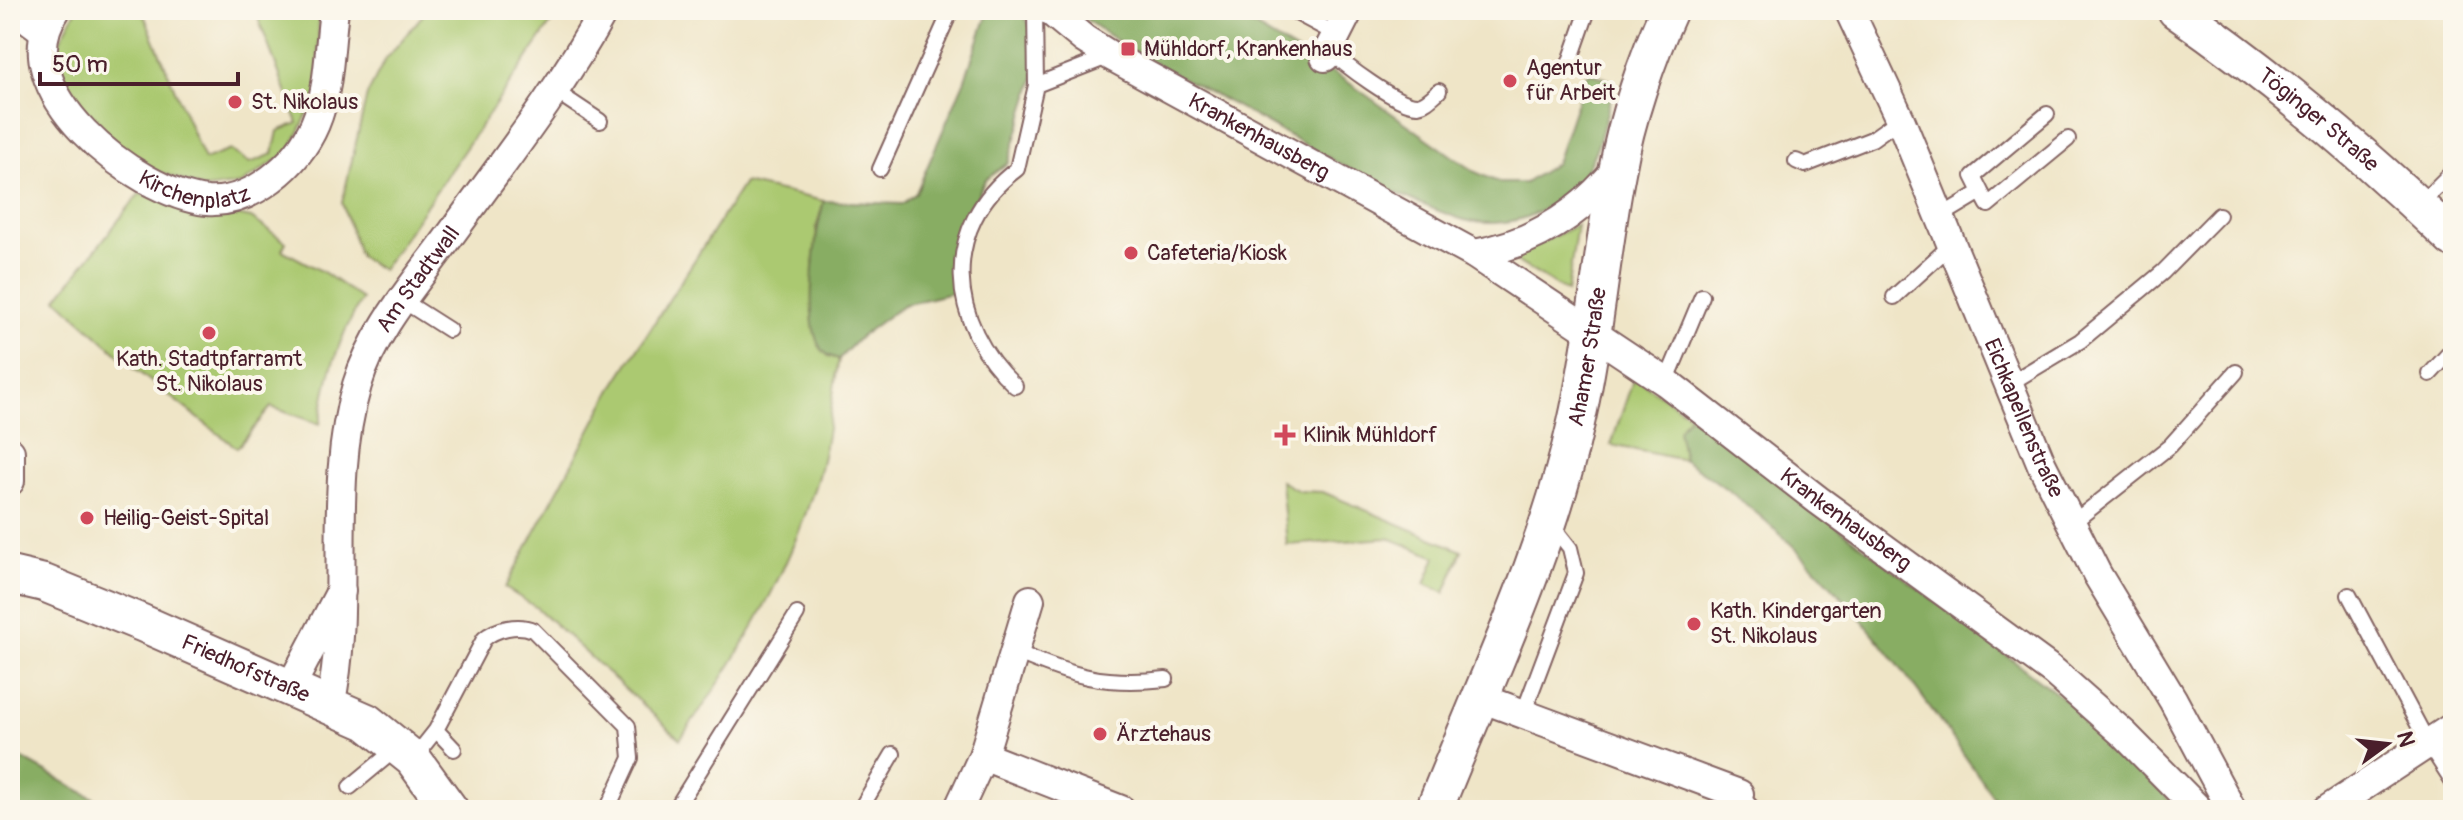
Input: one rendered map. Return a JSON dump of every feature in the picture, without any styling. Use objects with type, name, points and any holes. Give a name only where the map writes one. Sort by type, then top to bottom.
[{"type":"street","points":[[16,10],[47,26]]},
{"type":"street","name":"Kirchenplatz","points":[[47,26],[47,75],[55,94],[98,147],[123,168],[155,183],[204,201],[222,200],[237,198],[272,177],[302,146],[315,124],[325,91],[334,10]]},
{"type":"street","name":"Am Stadtwall","points":[[330,706],[342,631],[340,512],[351,408],[370,355],[402,300],[555,91],[604,10]]},
{"type":"street","name":"Krankenhausberg","points":[[1049,10],[1084,39],[1111,56],[1474,254],[1666,382],[1818,500],[2054,672],[2125,735],[2199,810]]},
{"type":"street","name":"Ahamer Straße","points":[[1434,810],[1478,697],[1516,614],[1576,426],[1593,335],[1617,169],[1656,39],[1669,10]]},
{"type":"street","name":"Eichkapellenstraße","points":[[1849,10],[1941,216],[2006,386],[2071,524],[2097,574],[2173,700],[2232,810]]},
{"type":"street","name":"Töginger Straße","points":[[2176,10],[2276,82],[2453,239]]},
{"type":"street","points":[[1474,254],[1512,245],[1549,229],[1587,203],[1617,169]]},
{"type":"street","points":[[10,452],[10,481]]},
{"type":"street","name":"Friedhofstraße","points":[[10,575],[44,583],[142,623],[367,722],[407,752],[450,810]]},
{"type":"street","name":"Am Stadtwall","points":[[290,688],[342,590]]},
{"type":"street","points":[[958,810],[983,756],[1030,600]]},
{"type":"street","points":[[1478,697],[1746,802]]},
{"type":"street","points":[[2327,810],[2453,727]]},
{"type":"street","points":[[983,756],[1121,810]]},
{"type":"lane","points":[[880,169],[951,10]]},
{"type":"lane","points":[[1015,386],[982,349],[967,320],[962,282],[965,247],[976,217],[993,187],[1017,169],[1036,85],[1035,10]]},
{"type":"lane","points":[[1291,10],[1334,38],[1343,64],[1405,101],[1425,103],[1439,91]]},
{"type":"lane","points":[[1568,67],[1588,10]]},
{"type":"lane","points":[[1036,85],[1111,56]]},
{"type":"lane","points":[[555,91],[600,121]]},
{"type":"lane","points":[[2047,114],[1973,176],[1988,205],[2068,139]]},
{"type":"lane","points":[[1796,161],[1805,165],[1872,139],[1900,119]]},
{"type":"lane","points":[[2419,206],[2453,171]]},
{"type":"lane","points":[[1941,216],[1981,192]]},
{"type":"lane","points":[[2006,386],[2080,341],[2163,272],[2219,215]]},
{"type":"lane","points":[[1894,297],[1951,245]]},
{"type":"lane","points":[[1666,382],[1702,296]]},
{"type":"lane","points":[[402,300],[449,330]]},
{"type":"lane","points":[[2430,374],[2453,349]]},
{"type":"lane","points":[[2071,524],[2170,446],[2236,372]]},
{"type":"lane","points":[[1523,714],[1576,573],[1570,548],[1548,521]]},
{"type":"lane","points":[[2349,595],[2428,743],[2453,782]]},
{"type":"lane","points":[[675,810],[797,614]]},
{"type":"lane","points":[[350,787],[436,730],[484,639],[491,633],[524,626],[533,630],[628,726],[631,758],[607,810]]},
{"type":"lane","points":[[1016,652],[1088,679],[1110,683],[1166,679]]},
{"type":"lane","points":[[436,730],[454,749]]},
{"type":"lane","points":[[860,810],[893,754]]},
{"type":"green space","points":[[76,10],[142,10],[204,160],[230,150],[250,163],[273,154],[278,131],[298,123],[255,10],[319,10],[318,92],[290,151],[241,184],[205,189],[151,169],[119,147],[72,96],[56,48]]},
{"type":"green space","points":[[427,10],[560,10],[382,270],[360,257],[342,203],[367,95],[385,60]]},
{"type":"green space","points":[[989,10],[1020,10],[1039,39],[1034,80],[1008,163],[985,180],[954,244],[952,293],[903,305],[860,337],[839,359],[830,356],[819,345],[812,315],[817,233],[824,201],[902,204],[916,193],[964,82]]},
{"type":"green space","points":[[1074,10],[1226,10],[1345,80],[1473,171],[1500,183],[1525,183],[1556,163],[1586,75],[1592,73],[1612,81],[1614,86],[1590,164],[1567,193],[1550,206],[1521,219],[1475,222],[1431,208],[1353,171],[1138,53]]},
{"type":"green space","points":[[744,183],[824,201],[816,228],[828,356],[839,359],[819,471],[790,554],[740,649],[680,739],[537,608],[505,588],[615,384]]},
{"type":"green space","points":[[139,194],[251,218],[286,242],[282,250],[325,273],[362,299],[334,359],[320,424],[271,407],[237,448],[136,370],[57,299]]},
{"type":"green space","points":[[1577,225],[1567,292],[1511,258]]},
{"type":"green space","points":[[1634,377],[1690,415],[1679,430],[1684,460],[1611,445]]},
{"type":"green space","points":[[1690,415],[2077,709],[2180,810],[2002,810],[1899,665],[1820,573],[1732,493],[1684,460],[1678,430]]},
{"type":"green space","points":[[1281,481],[1299,491],[1323,492],[1462,551],[1445,593],[1425,584],[1436,557],[1389,538],[1287,545]]},
{"type":"green space","points":[[10,752],[106,805],[115,810],[10,810]]},
{"type":"place","name":"Mühldorf, Krankenhaus","points":[[1128,49]]},
{"type":"place","name":"Agentur für Arbeit","points":[[1510,81]]},
{"type":"place","name":"St. Nikolaus","points":[[235,102]]},
{"type":"place","name":"Cafeteria/Kiosk","points":[[1131,253]]},
{"type":"place","name":"Kath. Stadtpfarramt St. Nikolaus","points":[[209,333]]},
{"type":"place","name":"Klinik Mühldorf","points":[[1285,435]]},
{"type":"place","name":"Heilig-Geist-Spital","points":[[87,518]]},
{"type":"place","name":"Kath. Kindergarten St. Nikolaus","points":[[1694,624]]},
{"type":"place","name":"Ärztehaus","points":[[1100,734]]}]
